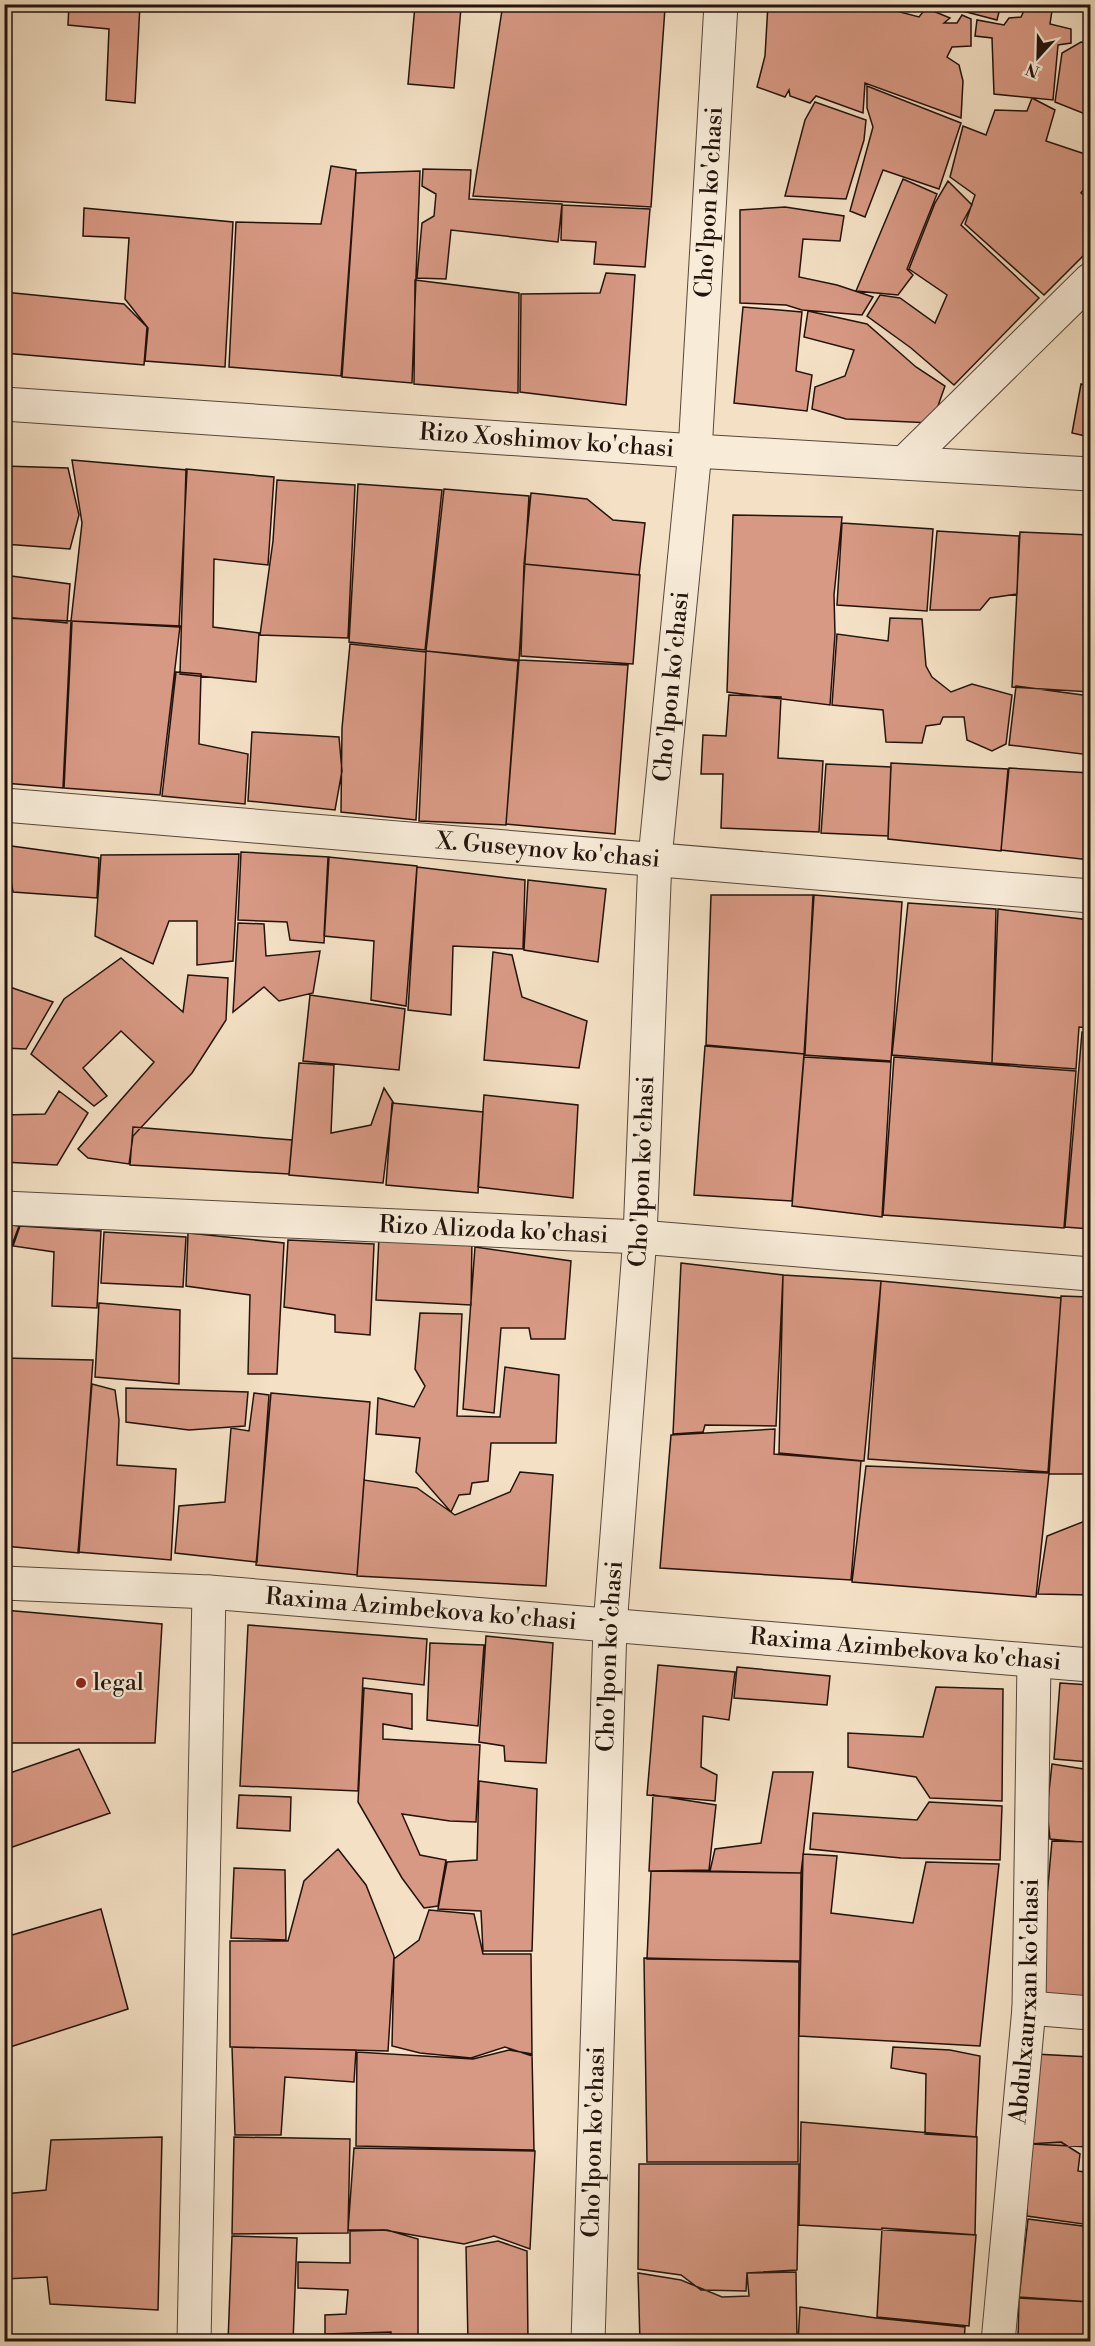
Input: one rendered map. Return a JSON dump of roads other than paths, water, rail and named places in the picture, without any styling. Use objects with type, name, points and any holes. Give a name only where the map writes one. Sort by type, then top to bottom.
[{"type":"street","name":"Cho'lpon ko'chasi","points":[[588,2342],[610,1626],[640,1237],[655,858],[695,451],[721,4]]},
{"type":"street","points":[[905,462],[1090,280]]},
{"type":"street","name":"Rizo Xoshimov ko'chasi","points":[[4,404],[695,451],[1090,474]]},
{"type":"street","name":"X. Guseynov ko'chasi","points":[[4,805],[1090,896]]},
{"type":"street","name":"Rizo Alizoda ko'chasi","points":[[4,1208],[640,1237],[1090,1274]]},
{"type":"street","name":"Raxima Azimbekova ko'chasi","points":[[4,1583],[209,1592],[1090,1665]]},
{"type":"street","points":[[194,2342],[209,1592]]},
{"type":"street","name":"Abdulxaurxan ko'chasi","points":[[998,2342],[1029,2007],[1034,1661]]},
{"type":"street","points":[[1029,2007],[1090,2013]]},
{"type":"place","name":"legal","points":[[81,1683]]}]
